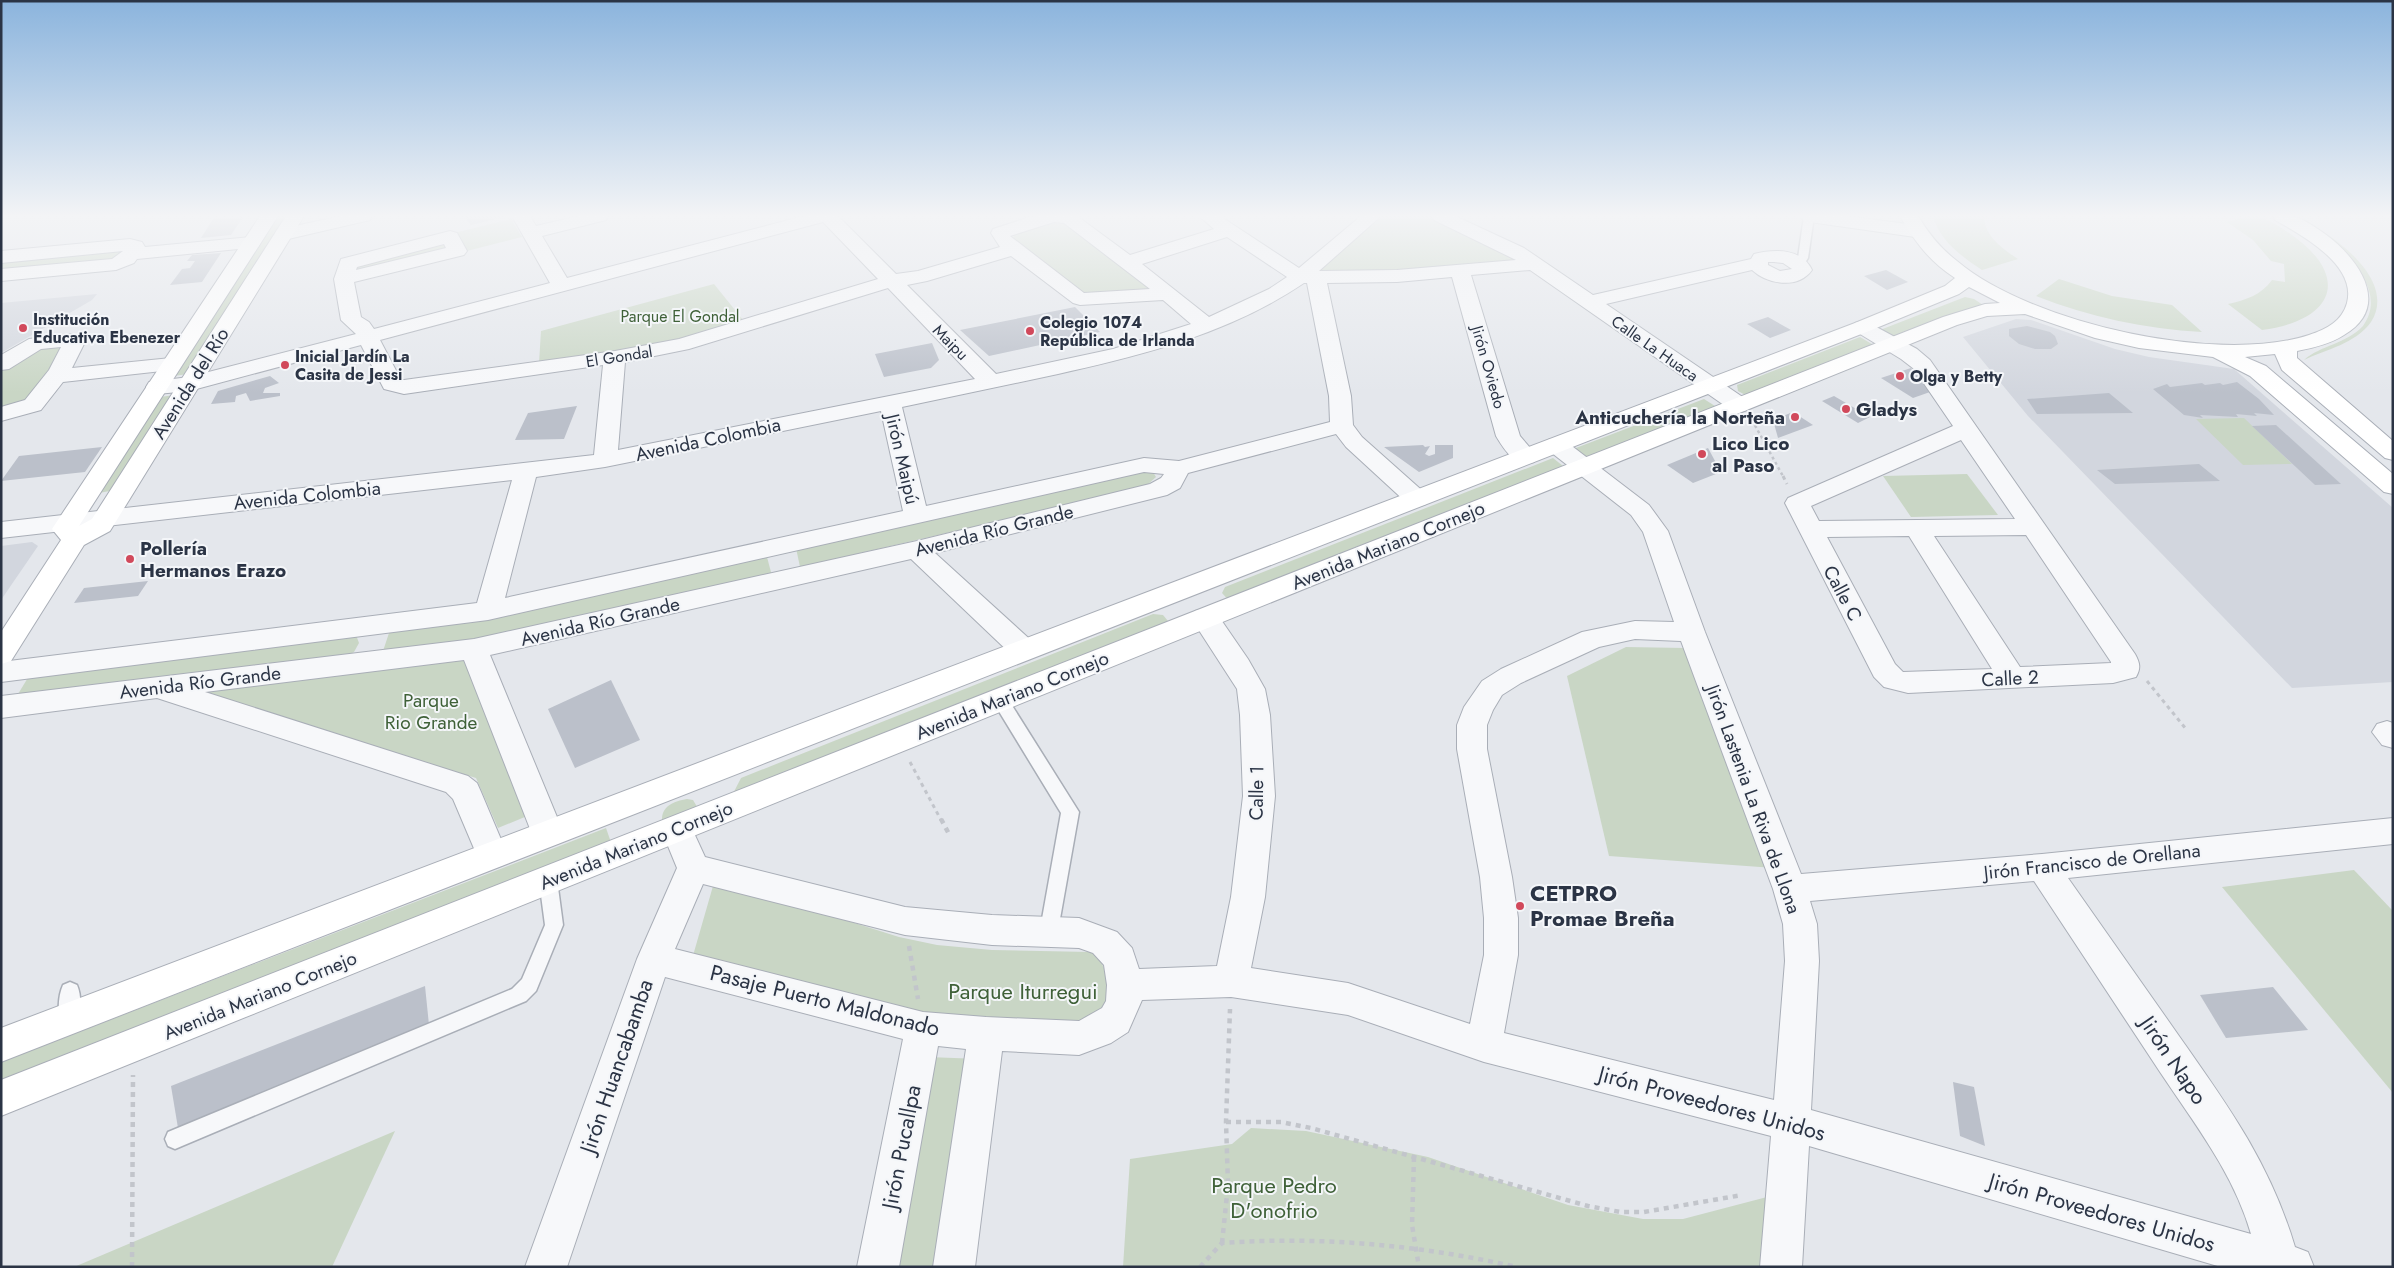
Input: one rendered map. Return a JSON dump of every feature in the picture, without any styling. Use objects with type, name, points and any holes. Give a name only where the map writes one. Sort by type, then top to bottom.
[{"type":"main road","name":"Avenida del Río","points":[[1,654],[157,387],[230,275]]},
{"type":"main road","name":"Avenida del Río","points":[[106,517],[258,275]]},
{"type":"main road","points":[[1964,275],[2026,308],[2130,340],[2168,347],[2211,351],[2262,350],[2310,341],[2336,331],[2349,322],[2359,303],[2360,296],[2353,275]]},
{"type":"main road","name":"Avenida Mariano Cornejo","points":[[1,1045],[1862,327],[1952,290],[1968,278]]},
{"type":"main road","name":"Avenida Mariano Cornejo","points":[[1,1098],[1893,344],[1986,310],[2026,308]]},
{"type":"main road","points":[[2286,346],[2286,358],[2290,365],[2393,453]]},
{"type":"main road","points":[[2211,351],[2258,372],[2393,487]]},
{"type":"main road","points":[[1163,597],[1161,606],[1165,614],[1174,622],[1201,620],[1214,606],[1210,597],[1202,590],[1190,586]]},
{"type":"main road","points":[[693,778],[705,784],[712,792],[713,804],[709,816]]},
{"type":"main road","points":[[635,801],[628,814],[629,825],[636,834],[664,834]]},
{"type":"street","name":"El Gondal","points":[[361,275],[354,277],[351,320],[365,332],[392,384],[404,388],[615,357],[682,345],[891,281],[925,275]]},
{"type":"street","points":[[555,275],[562,287]]},
{"type":"street","points":[[157,387],[190,384],[365,332],[606,275]]},
{"type":"street","name":"Maipu","points":[[885,275],[991,382]]},
{"type":"street","points":[[1049,275],[1080,299],[1167,294]]},
{"type":"street","points":[[1144,275],[1207,326]]},
{"type":"street","points":[[1303,275],[1308,278],[1380,275]]},
{"type":"street","name":"Avenida Colombia","points":[[1,530],[72,530],[106,517],[526,471],[605,460],[991,382],[1118,354],[1207,326],[1255,305],[1311,275]]},
{"type":"street","name":"Jirón Oviedo","points":[[1461,275],[1508,436],[1514,446],[1526,457]]},
{"type":"street","name":"Calle La Huaca","points":[[1550,275],[1739,406]]},
{"type":"street","points":[[1589,302],[1716,275]]},
{"type":"street","points":[[1308,278],[1340,396],[1342,426],[1354,442],[1417,499]]},
{"type":"street","points":[[1862,327],[1910,354],[1922,365],[2126,661],[2126,670]]},
{"type":"street","points":[[1,364],[36,343],[70,340],[74,346],[57,376],[33,405],[1,414]]},
{"type":"street","points":[[605,460],[615,357]]},
{"type":"street","points":[[57,376],[171,364]]},
{"type":"street","name":"Jirón Maipú","points":[[890,402],[916,516]]},
{"type":"street","name":"Avenida Río Grande","points":[[1,672],[488,611],[1144,465],[1179,468],[1342,426]]},
{"type":"street","points":[[1797,503],[1966,430]]},
{"type":"street","name":"Jirón Lastenia La Riva de Llona","points":[[1556,445],[1640,510],[1655,531],[1691,632],[1790,889],[1800,924],[1802,960],[1781,1267]]},
{"type":"street","name":"Avenida Río Grande","points":[[1,707],[474,649],[917,549],[1158,490],[1171,483],[1179,468]]},
{"type":"street","points":[[488,611],[526,471]]},
{"type":"street","name":"Calle C","points":[[1797,503],[1884,670],[1894,680]]},
{"type":"street","points":[[1916,528],[2012,678]]},
{"type":"street","points":[[1810,529],[2034,528]]},
{"type":"street","points":[[785,545],[793,577]]},
{"type":"street","points":[[917,549],[929,563],[1024,650]]},
{"type":"street","name":"Calle 1","points":[[1201,620],[1238,666],[1251,689],[1255,714],[1259,796],[1248,897],[1231,981]]},
{"type":"street","points":[[364,662],[378,626]]},
{"type":"street","points":[[1484,1045],[1501,955],[1501,918],[1472,749],[1472,725],[1479,707],[1492,688],[1511,676],[1592,639],[1635,630],[1691,632]]},
{"type":"street","points":[[474,649],[548,834]]},
{"type":"street","name":"Calle 2","points":[[1894,680],[1908,683],[2113,673],[2126,670]]},
{"type":"street","points":[[156,687],[456,784],[466,792],[492,856]]},
{"type":"street","name":"Jirón Francisco de Orellana","points":[[1790,889],[2042,867],[2393,831]]},
{"type":"street","points":[[664,834],[694,868]]},
{"type":"street","name":"Jirón Napo","points":[[2042,867],[2214,1119],[2244,1168],[2264,1210],[2284,1266]]},
{"type":"street","name":"Pasaje Puerto Maldonado","points":[[654,959],[923,1028],[986,1034],[1079,1038],[1098,1032],[1115,1020],[1124,1003],[1125,985],[1120,959],[1105,942],[1079,933],[1049,930],[992,930],[905,921],[694,868]]},
{"type":"street","name":"Jirón Huancabamba","points":[[546,1267],[654,959],[694,868]]},
{"type":"street","name":"Jirón Proveedores Unidos","points":[[1125,985],[1231,981],[1348,999],[1484,1045],[1792,1123],[2284,1266]]},
{"type":"street","name":"Jirón Pucallpa","points":[[878,1267],[923,1028]]},
{"type":"street","points":[[954,1267],[986,1034]]},
{"type":"lane","points":[[1000,700],[1070,812],[1049,930]]},
{"type":"lane","points":[[175,1139],[519,995],[529,985],[554,925],[548,880]]},
{"type":"lane","points":[[69,1019],[70,991]]},
{"type":"path","points":[[1756,424],[1797,503]]},
{"type":"path","points":[[2126,670],[2146,679],[2186,729]]},
{"type":"path","points":[[899,740],[949,834]]},
{"type":"path","points":[[905,921],[923,1028]]},
{"type":"path","points":[[1200,1267],[1222,1243],[1228,1185],[1226,1122],[1231,981]]},
{"type":"path","points":[[132,1267],[133,1046]]},
{"type":"path","points":[[1226,1122],[1281,1122],[1311,1128],[1588,1206],[1620,1212],[1644,1212],[1742,1195]]},
{"type":"path","points":[[1414,1157],[1411,1206],[1419,1267]]},
{"type":"path","points":[[1222,1243],[1282,1238],[1330,1240],[1416,1249],[1482,1259],[1517,1267]]},
{"type":"shaded area","name":"Institución Educativa Ebenezer","points":[[97,294],[92,300],[1,353],[1,303]]},
{"type":"shaded area","points":[[2016,319],[2031,320],[2115,349],[2149,357],[2234,369],[2393,508],[2393,682],[2292,688],[2028,416],[1963,337]]},
{"type":"shaded area","points":[[32,542],[38,546],[1,600],[1,546]]},
{"type":"green space","points":[[238,275],[251,275],[188,374],[174,376]]},
{"type":"green space","points":[[1057,275],[1133,275],[1150,288],[1145,292],[1084,297]]},
{"type":"green space","points":[[2285,275],[2326,275],[2327,293],[2320,306],[2307,316],[2287,325],[2262,330],[2228,304],[2253,296],[2263,290],[2272,280],[2285,282]]},
{"type":"green space","points":[[2362,275],[2369,275],[2377,295],[2377,308],[2371,322],[2349,341],[2304,360],[2318,351],[2349,337],[2363,326],[2370,310],[2370,293]]},
{"type":"green space","points":[[2059,279],[2112,296],[2172,305],[2202,332],[2159,328],[2118,321],[2076,310],[2036,296]]},
{"type":"green space","name":"Parque El Gondal","points":[[714,284],[743,320],[687,337],[643,347],[539,363],[541,331]]},
{"type":"green space","points":[[1965,297],[1974,299],[1989,309],[1904,344],[1880,330]]},
{"type":"green space","points":[[1860,337],[1882,350],[1749,397],[1738,391],[1737,385]]},
{"type":"green space","points":[[67,344],[28,407],[1,412],[1,371],[32,353]]},
{"type":"green space","points":[[175,395],[115,490],[99,493],[160,397]]},
{"type":"green space","points":[[1704,399],[1726,413],[1592,467],[1568,451]]},
{"type":"green space","points":[[2244,418],[2292,464],[2243,465],[2196,419]]},
{"type":"green space","points":[[1553,458],[1573,474],[1232,604],[1222,593],[1225,587]]},
{"type":"green space","points":[[1145,470],[1153,472],[1156,477],[1145,487],[800,567],[796,548]]},
{"type":"green space","points":[[1967,474],[1998,515],[1911,517],[1883,476]]},
{"type":"green space","points":[[767,557],[772,576],[534,629],[382,654],[390,630]]},
{"type":"green space","points":[[1153,614],[1163,615],[1173,627],[722,815],[741,778]]},
{"type":"green space","points":[[356,635],[359,643],[354,652],[345,657],[15,699],[29,676]]},
{"type":"green space","points":[[1626,647],[1685,648],[1774,868],[1609,856],[1567,676]]},
{"type":"green space","name":"Parque Rio Grande","points":[[462,656],[532,814],[498,828],[476,778],[207,695],[210,687]]},
{"type":"green space","points":[[687,799],[693,800],[699,810],[662,821],[662,816],[669,805]]},
{"type":"green space","points":[[606,828],[615,854],[1,1097],[1,1062]]},
{"type":"green space","points":[[2354,870],[2393,911],[2393,1093],[2222,887]]},
{"type":"green space","name":"Parque Iturregui","points":[[713,886],[826,914],[899,937],[937,945],[992,950],[1090,952],[1098,958],[1103,966],[1108,985],[1102,1025],[993,1031],[692,959]]},
{"type":"green space","points":[[928,1057],[980,1059],[951,1267],[892,1267]]},
{"type":"green space","name":"Parque Pedro D'onofrio","points":[[1251,1128],[1306,1131],[1428,1157],[1568,1205],[1643,1219],[1683,1219],[1767,1197],[1764,1267],[1123,1267],[1130,1159],[1232,1144]]},
{"type":"green space","points":[[395,1131],[332,1267],[74,1267]]},
{"type":"building","points":[[177,275],[206,275],[202,282],[170,285]]},
{"type":"building","points":[[1895,275],[1908,282],[1887,290],[1864,276]]},
{"type":"building","name":"Colegio 1074 República de Irlanda","points":[[1075,307],[1100,332],[989,356],[960,330]]},
{"type":"building","points":[[1768,317],[1791,330],[1770,338],[1747,324]]},
{"type":"building","points":[[2027,326],[2050,332],[2055,336],[2058,344],[2051,349],[2035,349],[2019,344],[2009,336],[2009,329]]},
{"type":"building","points":[[932,343],[939,360],[931,368],[884,377],[875,354]]},
{"type":"building","points":[[1911,368],[1930,392],[1913,398],[1881,378]]},
{"type":"building","points":[[270,376],[279,383],[265,388],[263,393],[280,393],[280,396],[250,401],[246,393],[236,396],[235,402],[211,404],[218,391]]},
{"type":"building","points":[[2237,382],[2259,399],[2274,415],[2236,414],[2238,417],[2200,415],[2203,418],[2184,415],[2153,389],[2167,384],[2170,387],[2202,383],[2205,385],[2220,383],[2223,385]]},
{"type":"building","points":[[2109,393],[2133,413],[2037,414],[2027,399]]},
{"type":"building","name":"Gladys","points":[[1834,396],[1870,417],[1858,423],[1822,401]]},
{"type":"building","points":[[577,406],[564,439],[515,440],[528,413]]},
{"type":"building","points":[[1793,412],[1813,425],[1778,438],[1773,420]]},
{"type":"building","points":[[2276,425],[2341,484],[2315,485],[2252,426]]},
{"type":"building","points":[[1423,445],[1425,447],[1430,446],[1425,454],[1429,456],[1435,454],[1435,445],[1453,445],[1453,458],[1419,472],[1384,447]]},
{"type":"building","points":[[102,447],[85,472],[1,481],[19,456]]},
{"type":"building","points":[[1708,448],[1721,472],[1693,483],[1667,465]]},
{"type":"building","points":[[2199,464],[2220,481],[2115,484],[2097,470]]},
{"type":"building","points":[[148,581],[138,596],[74,603],[84,588]]},
{"type":"building","points":[[611,680],[640,740],[575,768],[548,709]]},
{"type":"building","points":[[425,986],[429,1025],[179,1134],[171,1086]]},
{"type":"building","points":[[2273,987],[2308,1030],[2226,1038],[2200,995]]},
{"type":"building","points":[[1953,1082],[1974,1087],[1985,1146],[1960,1136]]},
{"type":"place","name":"Institución Educativa Ebenezer","points":[[23,328]]},
{"type":"place","name":"Colegio 1074 República de Irlanda","points":[[1030,331]]},
{"type":"place","name":"Inicial Jardín La Casita de Jessi","points":[[285,365]]},
{"type":"place","name":"Olga y Betty","points":[[1900,376]]},
{"type":"place","name":"Gladys","points":[[1846,409]]},
{"type":"place","name":"Anticuchería la Norteña","points":[[1795,417]]},
{"type":"place","name":"Lico Lico al Paso","points":[[1702,454]]},
{"type":"place","name":"Pollería Hermanos Erazo","points":[[130,559]]},
{"type":"place","name":"CETPRO Promae Breña","points":[[1520,906]]}]
